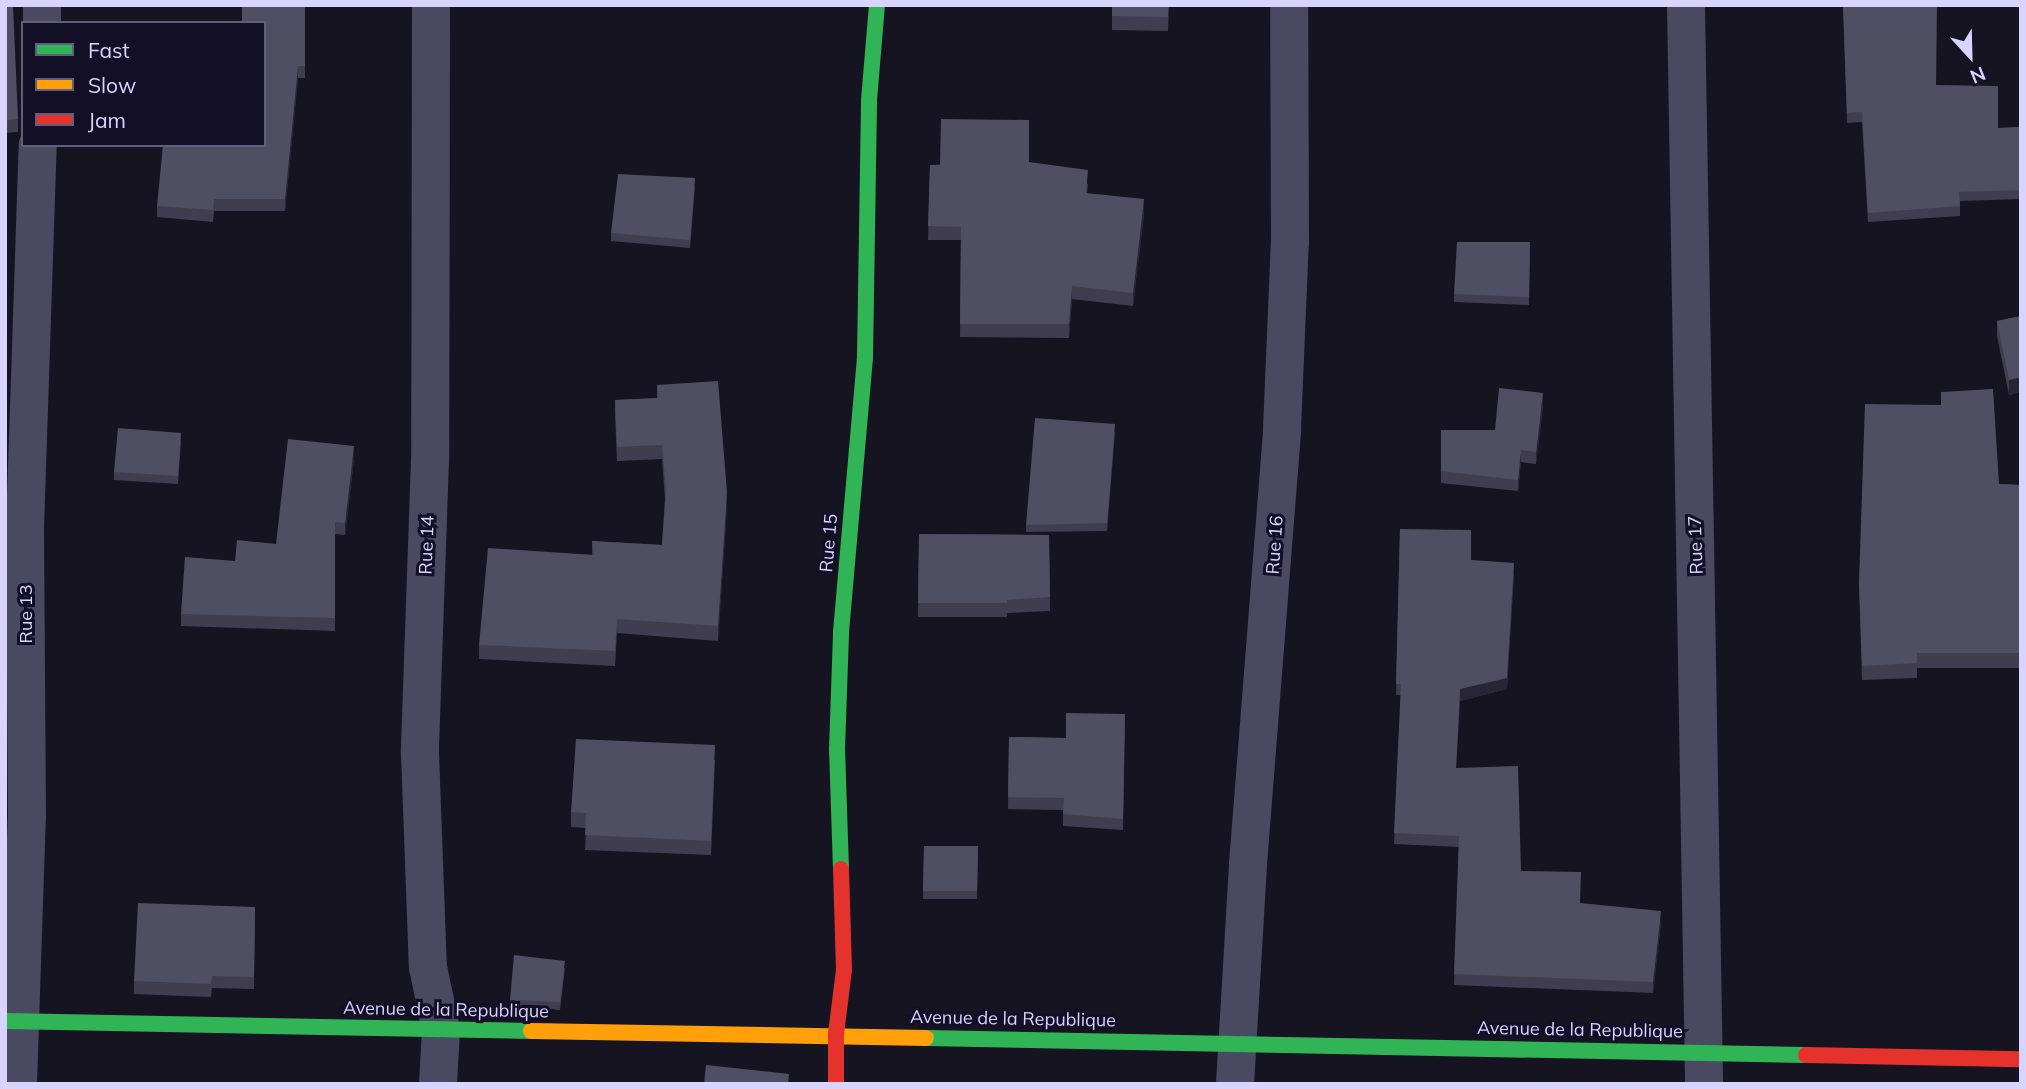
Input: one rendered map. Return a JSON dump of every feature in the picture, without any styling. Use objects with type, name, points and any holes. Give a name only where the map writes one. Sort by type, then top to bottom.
[{"type":"street","name":"Rue 14","points":[[431,5],[430,460],[420,753],[428,967],[441,1030],[438,1084]]},
{"type":"street","name":"Rue 15","points":[[836,1084],[836,1034],[845,970],[837,749],[840,645],[864,358],[869,100],[877,5]]},
{"type":"street","name":"Rue 16","points":[[1235,1084],[1282,429],[1290,241],[1289,5]]},
{"type":"street","name":"Rue 17","points":[[1686,5],[1689,258],[1700,665],[1703,1068]]},
{"type":"street","name":"Rue 13","points":[[18,1084],[12,1021],[27,818],[25,528],[38,147]]},
{"type":"street","name":"Avenue de la Republique","points":[[12,1021],[441,1030],[836,1034],[1236,1044],[1703,1068],[2021,1059]]},
{"type":"building","points":[[5,5],[13,5],[18,119],[5,120]]},
{"type":"building","points":[[242,5],[305,5],[305,66],[298,66],[285,199],[214,199],[213,210],[157,206],[163,147],[266,147],[266,21],[242,21]]},
{"type":"building","points":[[1112,5],[1168,5],[1168,17],[1112,16]]},
{"type":"building","points":[[1843,5],[1937,5],[1936,85],[1998,86],[1998,128],[2021,127],[2021,190],[1959,192],[1960,206],[1868,213],[1862,112],[1847,113]]},
{"type":"building","points":[[941,119],[1029,120],[1029,162],[1088,170],[1086,193],[1144,199],[1133,293],[1072,286],[1069,324],[960,324],[961,227],[928,226],[930,165],[940,165]]},
{"type":"building","points":[[618,174],[695,178],[690,240],[611,233]]},
{"type":"building","points":[[1457,242],[1530,242],[1529,297],[1454,294]]},
{"type":"building","points":[[2021,316],[2021,377],[2009,380],[1997,321]]},
{"type":"building","points":[[718,381],[727,492],[718,626],[617,619],[615,651],[479,645],[488,548],[594,555],[592,541],[662,545],[666,491],[662,445],[617,447],[615,400],[658,398],[657,385]]},
{"type":"building","points":[[1499,388],[1543,393],[1536,452],[1521,450],[1518,480],[1441,471],[1441,430],[1495,430]]},
{"type":"building","points":[[1993,389],[1999,484],[2021,485],[2021,653],[1917,653],[1917,663],[1862,666],[1859,582],[1865,404],[1941,405],[1941,392]]},
{"type":"building","points":[[1035,418],[1115,424],[1107,523],[1026,525]]},
{"type":"building","points":[[118,428],[181,433],[178,476],[114,472]]},
{"type":"building","points":[[288,439],[354,446],[345,523],[335,522],[335,618],[181,614],[185,557],[235,561],[237,540],[276,544]]},
{"type":"building","points":[[1400,529],[1471,530],[1471,560],[1514,563],[1507,678],[1460,689],[1456,768],[1518,766],[1521,871],[1581,872],[1580,903],[1661,911],[1653,982],[1454,974],[1459,836],[1394,833],[1401,684],[1396,684]]},
{"type":"building","points":[[919,534],[1049,535],[1050,597],[1007,600],[1007,603],[918,603]]},
{"type":"building","points":[[1066,713],[1125,714],[1123,819],[1063,814],[1064,798],[1008,797],[1009,737],[1066,738]]},
{"type":"building","points":[[576,739],[715,745],[711,841],[585,835],[586,813],[571,812]]},
{"type":"building","points":[[924,846],[978,846],[977,891],[923,891]]},
{"type":"building","points":[[138,903],[255,907],[254,977],[212,976],[211,984],[134,981]]},
{"type":"building","points":[[514,955],[565,961],[560,1002],[510,1000]]},
{"type":"building","points":[[706,1065],[789,1074],[788,1084],[704,1084]]},
{"type":"traffic: fast","points":[[841,869],[837,749],[841,632],[865,358],[869,100],[877,5]]},
{"type":"traffic: fast","points":[[5,1021],[531,1031]]},
{"type":"traffic: fast","points":[[926,1038],[1806,1055]]},
{"type":"traffic: slow","points":[[531,1031],[926,1038]]},
{"type":"traffic: jam","points":[[836,1084],[836,1034],[844,970],[841,869]]},
{"type":"traffic: jam","points":[[1806,1055],[2021,1059]]}]
